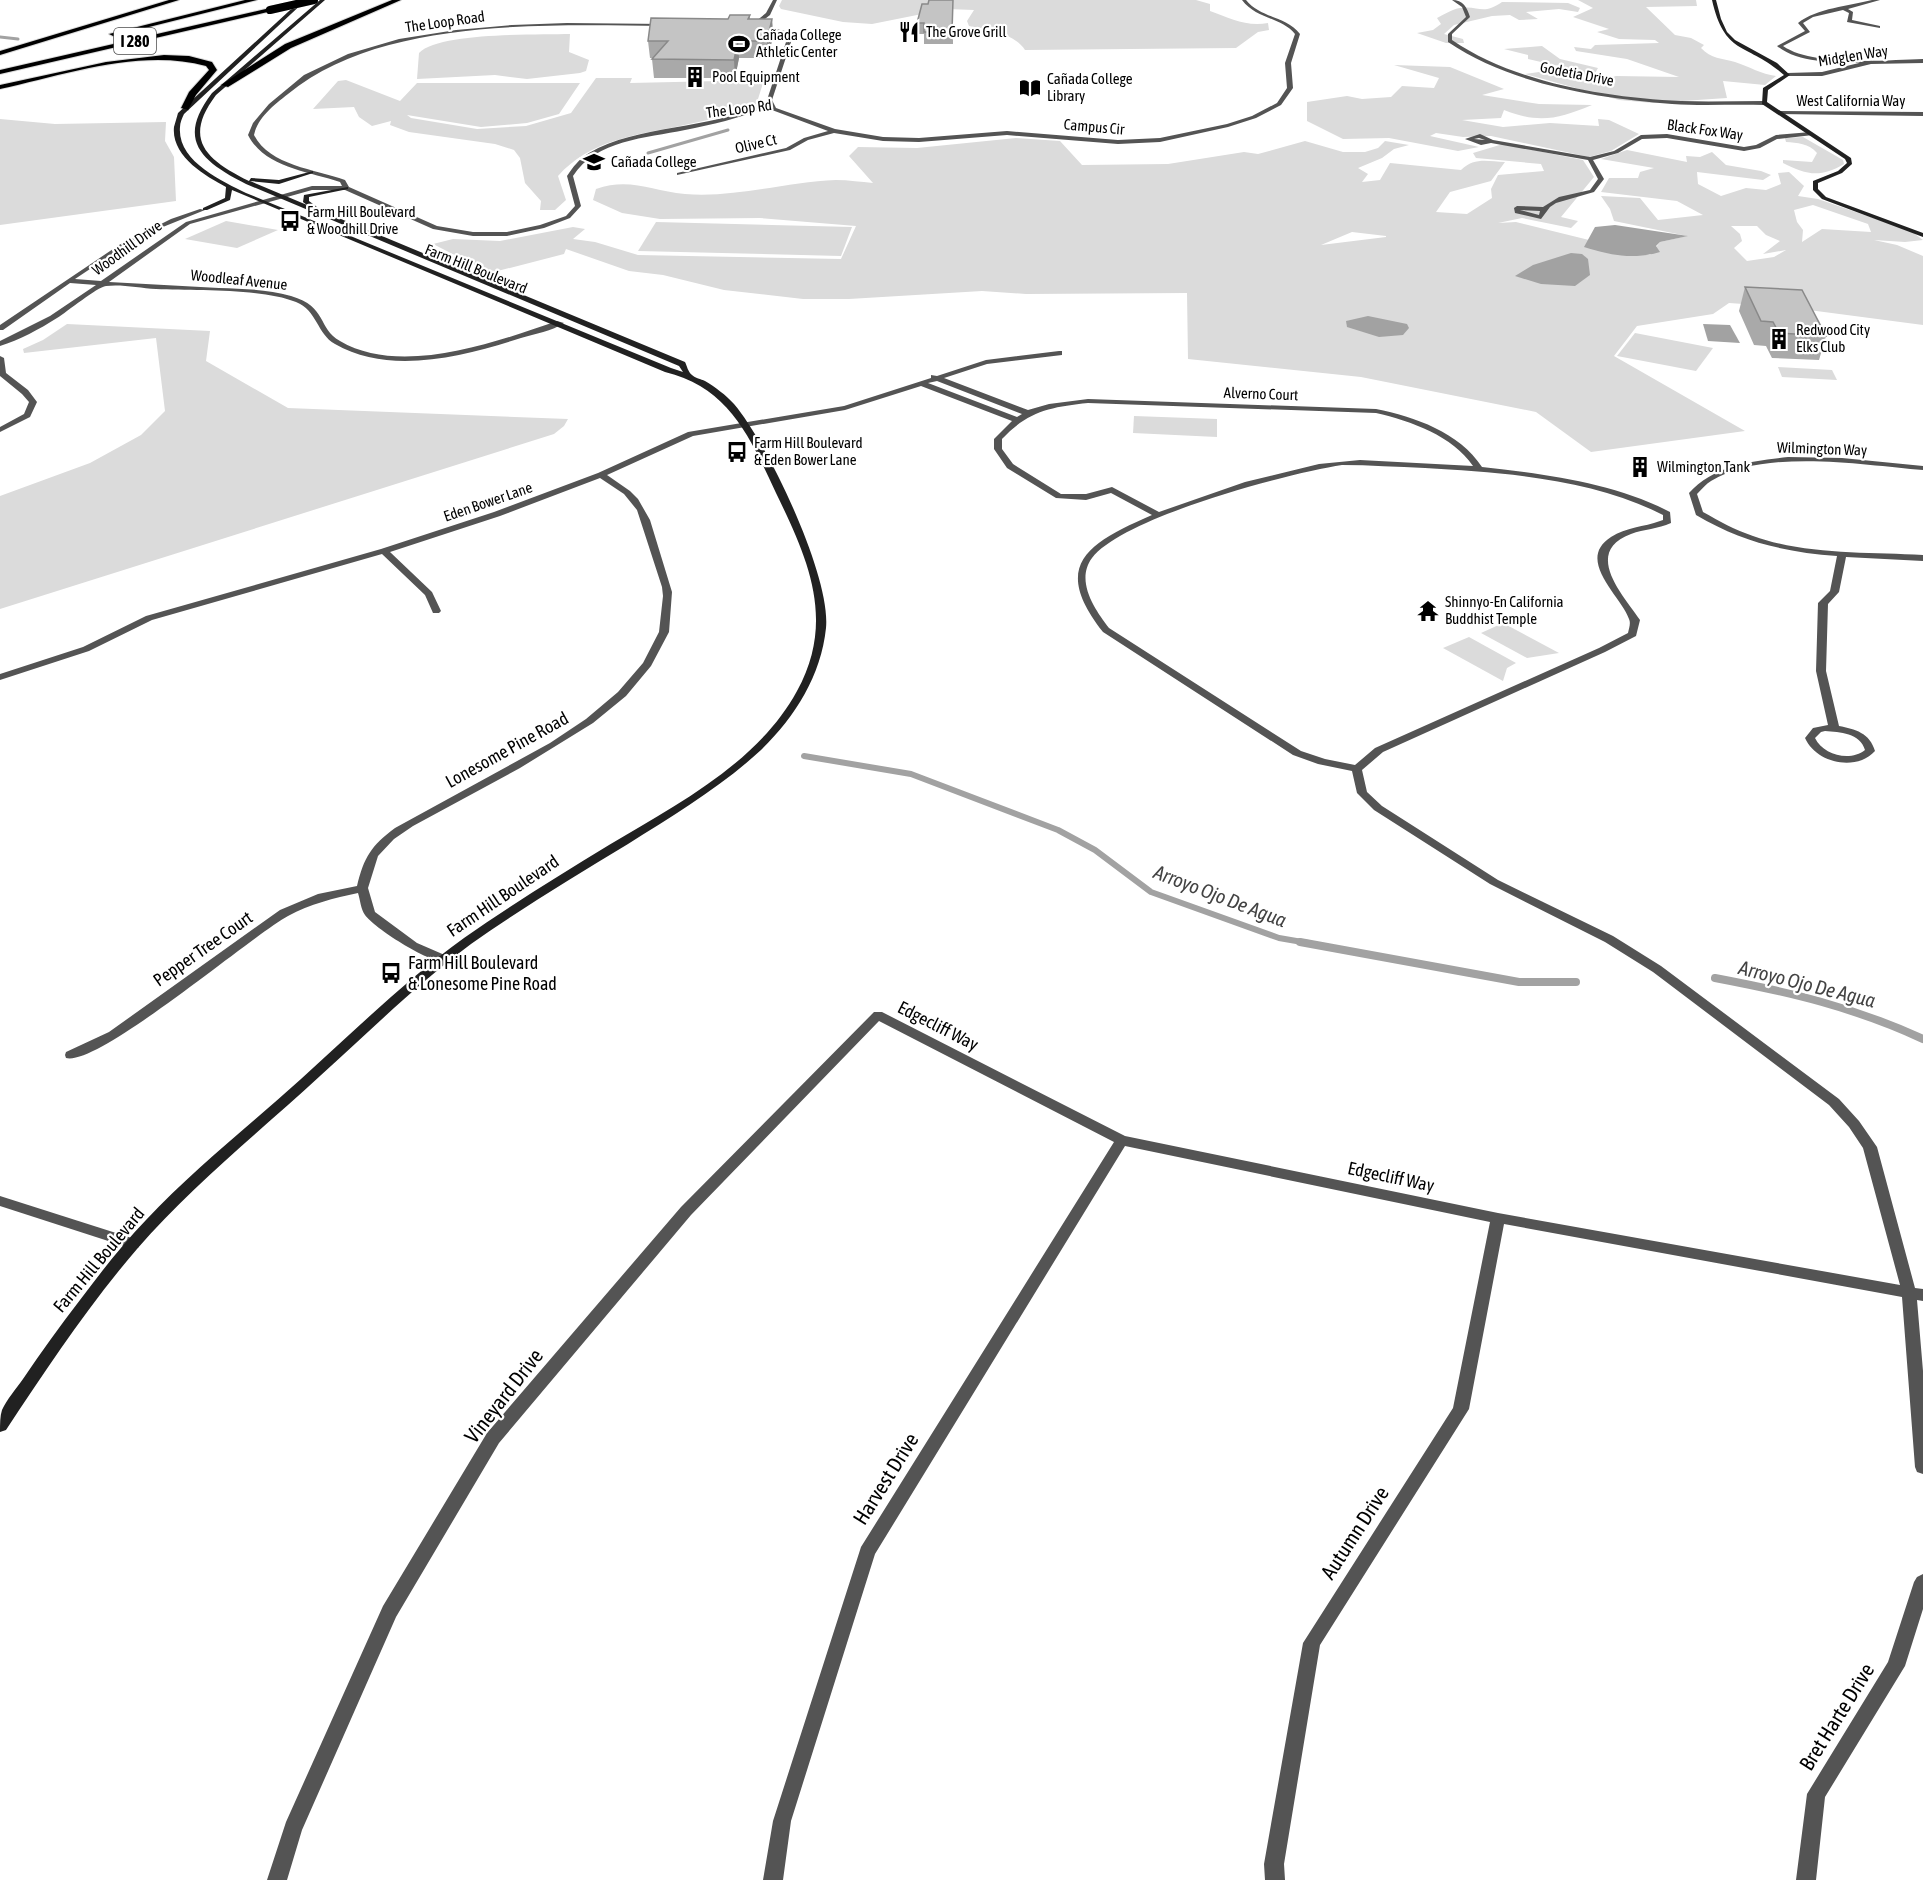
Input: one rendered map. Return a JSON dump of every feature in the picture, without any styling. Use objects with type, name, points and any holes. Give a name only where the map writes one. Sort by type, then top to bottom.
[{"type":"highway","points":[[0,53],[176,0]]},
{"type":"highway","name":"I 280","points":[[104,36],[254,0]]},
{"type":"highway","name":"I 280","points":[[0,72],[314,0]]},
{"type":"highway","points":[[225,85],[295,43],[398,0]]},
{"type":"highway","points":[[0,60],[35,52]]},
{"type":"highway","points":[[0,87],[139,60],[176,58],[209,64],[213,70],[212,73],[192,94],[185,108]]},
{"type":"main road","points":[[185,108],[303,0]]},
{"type":"main road","name":"Farm Hill Boulevard","points":[[323,0],[203,107],[197,120],[196,132],[199,143],[207,155],[227,172],[268,192],[682,364],[688,374]]},
{"type":"main road","points":[[1714,0],[1729,39],[1740,48],[1779,67],[1787,75],[1765,89],[1764,103],[1848,158],[1850,163],[1840,172],[1815,182],[1815,189],[1824,198],[1923,235]]},
{"type":"main road","name":"Farm Hill Boulevard","points":[[0,1425],[64,1332],[133,1244],[182,1196],[443,959],[499,919],[703,793],[763,742],[800,695],[814,663],[822,630],[822,605],[818,581],[772,474],[746,424],[723,398],[688,374],[668,370],[560,323],[229,187],[196,166],[181,147],[178,123],[185,108]]},
{"type":"main road","points":[[227,172],[251,180],[269,182],[289,180],[310,172]]},
{"type":"main road","points":[[205,210],[228,199],[229,187]]},
{"type":"main road","points":[[328,217],[304,199],[318,191],[346,188]]},
{"type":"street","points":[[268,192],[307,181],[311,178],[310,172],[343,181],[346,188],[444,231],[491,235],[525,231],[556,223],[575,211],[577,200],[570,176],[584,158],[621,142],[754,111],[771,101],[789,36],[776,30],[750,26],[768,15],[775,0]]},
{"type":"street","name":"Campus Cir","points":[[771,101],[774,109],[792,117],[834,130],[896,140],[1007,133],[1132,142],[1175,138],[1243,120],[1270,109],[1285,99],[1291,83],[1288,63],[1290,50],[1298,40],[1294,28],[1249,7],[1244,0]]},
{"type":"street","name":"Godetia Drive","points":[[1454,0],[1464,6],[1468,17],[1450,34],[1450,42],[1504,70],[1558,85],[1672,102],[1764,103]]},
{"type":"street","points":[[1869,63],[1785,52],[1779,46],[1808,32],[1800,23],[1811,16],[1844,6],[1878,0]]},
{"type":"street","points":[[1832,3],[1844,6],[1851,12],[1849,21],[1878,27]]},
{"type":"street","name":"The Loop Road","points":[[310,172],[259,149],[252,140],[252,130],[285,90],[306,76],[335,62],[396,43],[477,30],[572,24],[670,25]]},
{"type":"street","name":"Midglen Way","points":[[1787,75],[1822,74],[1869,63],[1923,61]]},
{"type":"street","name":"West California Way","points":[[1780,113],[1923,114]]},
{"type":"street","name":"The Loop Rd","points":[[688,128],[759,116]]},
{"type":"street","name":"The Loop Rd","points":[[767,116],[792,117]]},
{"type":"street","name":"Olive Ct","points":[[679,174],[788,149],[806,139],[834,130]]},
{"type":"street","name":"Black Fox Way","points":[[1491,141],[1590,159],[1616,152],[1641,136],[1667,136],[1744,149],[1758,147],[1776,137],[1811,134]]},
{"type":"street","points":[[1543,209],[1553,201],[1592,191],[1596,187],[1601,179],[1590,159]]},
{"type":"street","name":"Woodhill Drive","points":[[0,344],[39,326],[188,223],[312,188],[346,188]]},
{"type":"street","name":"Woodhill Drive","points":[[0,328],[129,239],[169,220],[268,192]]},
{"type":"street","name":"Woodleaf Avenue","points":[[68,281],[254,292],[288,297],[301,301],[316,312],[325,331],[338,343],[363,352],[384,356],[410,357],[458,353],[500,343],[560,323]]},
{"type":"street","name":"Eden Bower Lane","points":[[0,677],[86,649],[149,618],[384,551],[497,514],[601,475],[691,434],[845,408],[885,397],[933,377],[986,362],[1059,353]]},
{"type":"street","points":[[0,358],[1,372],[33,402],[27,415],[0,430]]},
{"type":"street","points":[[933,377],[1028,413]]},
{"type":"street","points":[[920,383],[1015,419]]},
{"type":"street","name":"Alverno Court","points":[[1159,516],[1112,490],[1073,498],[1059,496],[1010,466],[998,449],[998,439],[1015,419],[1041,407],[1088,401],[1376,411],[1398,416],[1449,439],[1474,460],[1478,468]]},
{"type":"street","name":"Wilmington Way","points":[[1923,468],[1818,460],[1772,460],[1708,478],[1694,493],[1699,513],[1719,527],[1742,537],[1774,545],[1842,555],[1923,558]]},
{"type":"street","points":[[1342,463],[1478,468],[1529,473],[1627,496],[1667,514],[1668,521],[1626,533],[1606,545],[1601,554],[1601,567],[1635,620],[1636,628],[1626,639],[1379,750],[1357,769],[1309,758],[1279,743],[1106,630],[1091,612],[1081,584],[1088,557],[1104,543],[1128,528],[1314,465],[1342,463]]},
{"type":"street","name":"Lonesome Pine Road","points":[[362,888],[372,855],[405,825],[568,738],[604,710],[632,684],[654,655],[665,628],[668,596],[640,506],[627,489],[601,475]]},
{"type":"street","points":[[384,551],[429,594],[436,611]]},
{"type":"street","points":[[1834,728],[1821,672],[1823,603],[1834,592],[1842,555]]},
{"type":"street","points":[[1834,728],[1860,736],[1866,741],[1870,751],[1861,758],[1842,759],[1823,753],[1811,743],[1812,733],[1817,730],[1834,728]]},
{"type":"street","points":[[1357,769],[1362,793],[1378,808],[1494,882],[1609,939],[1657,969],[1834,1102],[1854,1124],[1870,1147],[1916,1294],[1923,1467]]},
{"type":"street","points":[[362,888],[370,914],[413,946],[443,959]]},
{"type":"street","name":"Pepper Tree Court","points":[[72,1055],[114,1035],[284,914],[322,897],[362,888]]},
{"type":"street","name":"Edgecliff Way","points":[[878,1015],[1122,1140],[1498,1218],[1916,1294]]},
{"type":"street","name":"Vineyard Drive","points":[[277,1880],[293,1829],[389,1612],[493,1438],[686,1211],[878,1015]]},
{"type":"street","name":"Harvest Drive","points":[[773,1880],[782,1821],[867,1552],[1122,1140]]},
{"type":"street","points":[[0,1202],[133,1244]]},
{"type":"street","name":"Autumn Drive","points":[[1275,1880],[1274,1863],[1312,1643],[1461,1408],[1498,1218]]},
{"type":"street","name":"Bret Harte Drive","points":[[1806,1880],[1816,1794],[1896,1666],[1923,1582]]},
{"type":"shaded area","points":[[782,0],[1196,0],[1210,4],[1210,11],[1231,19],[1252,24],[1268,23],[1269,30],[1258,32],[1236,48],[1025,50],[1007,36],[969,26],[967,21],[974,10],[947,9],[872,24],[843,22],[781,9],[779,6]]},
{"type":"shaded area","points":[[1578,0],[1696,0],[1697,6],[1646,7],[1675,35],[1691,38],[1704,45],[1701,48],[1709,54],[1776,76],[1765,85],[1723,81],[1727,98],[1653,103],[1619,100],[1525,74],[1567,68],[1528,59],[1528,55],[1504,49],[1542,46],[1560,59],[1598,68],[1594,75],[1610,78],[1616,76],[1679,77],[1627,59],[1576,51],[1574,47],[1591,49],[1595,45],[1659,43],[1655,40],[1619,39],[1597,32],[1609,29],[1573,17],[1593,8]]},
{"type":"shaded area","points":[[1502,2],[1568,3],[1580,8],[1578,12],[1559,9],[1526,12],[1538,19],[1519,20],[1510,15],[1492,16],[1454,25],[1444,34],[1463,39],[1464,43],[1446,43],[1417,33],[1433,30],[1441,24],[1437,18],[1454,10],[1466,7],[1485,9]]},
{"type":"shaded area","points":[[570,34],[569,52],[589,60],[586,71],[527,79],[495,75],[417,79],[419,53],[430,46],[447,41],[490,36]]},
{"type":"shaded area","points":[[1394,65],[1450,67],[1504,89],[1482,95],[1539,104],[1592,105],[1569,114],[1548,118],[1528,117],[1504,110],[1501,118],[1462,120],[1503,127],[1550,123],[1599,126],[1598,119],[1609,120],[1639,134],[1611,151],[1589,157],[1491,136],[1463,137],[1436,133],[1430,136],[1479,147],[1458,151],[1389,138],[1343,139],[1307,121],[1307,102],[1347,96],[1362,99],[1391,97],[1402,86],[1434,88],[1439,78]]},
{"type":"shaded area","points":[[596,78],[632,78],[630,83],[764,80],[758,99],[763,101],[753,109],[630,136],[584,154],[558,176],[566,200],[555,210],[540,210],[541,201],[525,183],[520,158],[514,150],[495,144],[409,132],[390,125],[391,121],[372,126],[359,117],[354,107],[313,109],[338,81],[346,80],[400,101],[417,83],[580,83],[559,114],[527,123],[481,127],[407,115],[411,118],[477,129],[526,126],[571,113]]},
{"type":"shaded area","points":[[0,119],[55,124],[166,122],[165,141],[174,157],[176,201],[0,225]]},
{"type":"shaded area","points":[[1803,137],[1843,160],[1844,164],[1828,171],[1813,173],[1783,163],[1783,160],[1812,162],[1817,153],[1814,150],[1803,144],[1786,142],[1785,138]]},
{"type":"shaded area","points":[[1016,138],[1060,141],[1082,165],[1168,164],[1244,152],[1258,154],[1305,141],[1343,152],[1365,152],[1378,148],[1385,141],[1409,145],[1394,149],[1382,158],[1358,168],[1368,174],[1362,182],[1380,180],[1390,163],[1461,170],[1476,161],[1505,162],[1491,181],[1450,192],[1436,212],[1467,214],[1492,198],[1491,189],[1498,175],[1544,171],[1541,164],[1476,158],[1473,153],[1503,144],[1583,160],[1594,177],[1561,217],[1578,221],[1571,228],[1522,218],[1498,223],[1516,222],[1650,255],[1660,242],[1687,236],[1614,221],[1610,209],[1601,196],[1640,198],[1658,220],[1703,215],[1677,201],[1601,192],[1609,178],[1638,178],[1640,172],[1654,168],[1601,159],[1627,150],[1687,162],[1686,156],[1700,157],[1712,152],[1726,165],[1771,175],[1763,180],[1697,172],[1698,184],[1721,196],[1746,188],[1766,190],[1781,184],[1778,173],[1789,172],[1804,186],[1798,196],[1818,199],[1911,231],[1923,240],[1905,242],[1874,240],[1897,245],[1923,256],[1923,325],[1786,307],[1729,303],[1713,314],[1637,326],[1614,356],[1745,431],[1591,452],[1536,412],[1361,377],[1188,359],[1187,293],[1026,294],[982,291],[849,299],[803,299],[724,290],[663,275],[629,271],[566,249],[564,254],[490,273],[433,244],[453,239],[500,241],[573,227],[585,229],[573,239],[595,242],[638,255],[841,259],[856,226],[760,218],[660,219],[622,213],[593,200],[596,189],[619,184],[704,195],[817,181],[873,183],[849,156],[858,147],[917,148]],"holes":[[[1813,205],[1868,224],[1871,232],[1822,229],[1802,242],[1803,230],[1797,222],[1794,210]],[[1731,226],[1757,226],[1766,235],[1780,241],[1763,254],[1786,250],[1774,257],[1747,261],[1734,248],[1742,241],[1740,234]],[[1352,232],[1386,236],[1386,237],[1321,245]]]},
{"type":"shaded area","points":[[226,221],[278,230],[237,248],[185,239]]},
{"type":"shaded area","points":[[656,222],[852,227],[841,256],[638,251]]},
{"type":"shaded area","points":[[1615,225],[1688,236],[1660,242],[1656,246],[1660,252],[1640,256],[1612,254],[1584,247],[1595,227]]},
{"type":"shaded area","points":[[1571,253],[1582,254],[1588,259],[1590,275],[1575,286],[1541,284],[1515,276],[1533,265]]},
{"type":"shaded area","points":[[1368,316],[1407,324],[1409,328],[1403,335],[1379,337],[1347,327],[1346,321]]},
{"type":"shaded area","points":[[67,324],[210,331],[206,361],[288,408],[568,419],[564,426],[554,434],[0,609],[0,496],[90,463],[141,435],[165,411],[156,338],[24,353],[23,349],[43,340]]},
{"type":"shaded area","points":[[1703,324],[1730,325],[1740,343],[1708,341]]},
{"type":"shaded area","points":[[1635,333],[1713,348],[1696,371],[1617,356]]},
{"type":"shaded area","points":[[1778,367],[1832,370],[1837,380],[1782,377]]},
{"type":"shaded area","points":[[1134,416],[1217,419],[1217,437],[1133,433]]},
{"type":"shaded area","points":[[1503,623],[1559,653],[1527,658],[1481,633]]},
{"type":"shaded area","points":[[1469,637],[1516,663],[1507,668],[1503,681],[1443,648]]},
{"type":"building","points":[[929,0],[953,0],[952,32],[924,32],[924,23],[917,23],[922,4],[928,4]]},
{"type":"building","points":[[730,15],[750,15],[748,19],[772,19],[767,41],[738,41],[734,60],[652,59],[668,41],[648,41],[651,18],[728,19]]},
{"type":"building","points":[[1745,287],[1802,290],[1826,336],[1779,333],[1773,322],[1761,321]]},
{"type":"waterway","points":[[0,37],[18,39]]},
{"type":"waterway","points":[[648,153],[728,130]]},
{"type":"waterway","name":"Arroyo Ojo De Agua","points":[[804,756],[911,774],[1058,830],[1095,850],[1151,892],[1279,938],[1308,943]]},
{"type":"waterway","name":"Arroyo Ojo De Agua","points":[[1300,942],[1519,982],[1576,982]]},
{"type":"waterway","name":"Arroyo Ojo De Agua","points":[[1715,978],[1846,1009],[1923,1039]]},
{"type":"place","name":"The Grove Grill","points":[[909,32]]},
{"type":"place","name":"Cañada College Athletic Center","points":[[739,44]]},
{"type":"place","name":"Pool Equipment","points":[[695,77]]},
{"type":"place","name":"Cañada College Library","points":[[1030,88]]},
{"type":"place","name":"Cañada College","points":[[594,162]]},
{"type":"place","name":"Farm Hill Boulevard & Woodhill Drive","points":[[290,221]]},
{"type":"place","name":"Redwood City Elks Club","points":[[1779,339]]},
{"type":"place","name":"Farm Hill Boulevard & Eden Bower Lane","points":[[737,452]]},
{"type":"place","name":"Wilmington Tank","points":[[1640,467]]},
{"type":"place","name":"Shinnyo-En California Buddhist Temple","points":[[1428,611]]},
{"type":"place","name":"Farm Hill Boulevard & Lonesome Pine Road","points":[[391,973]]}]
